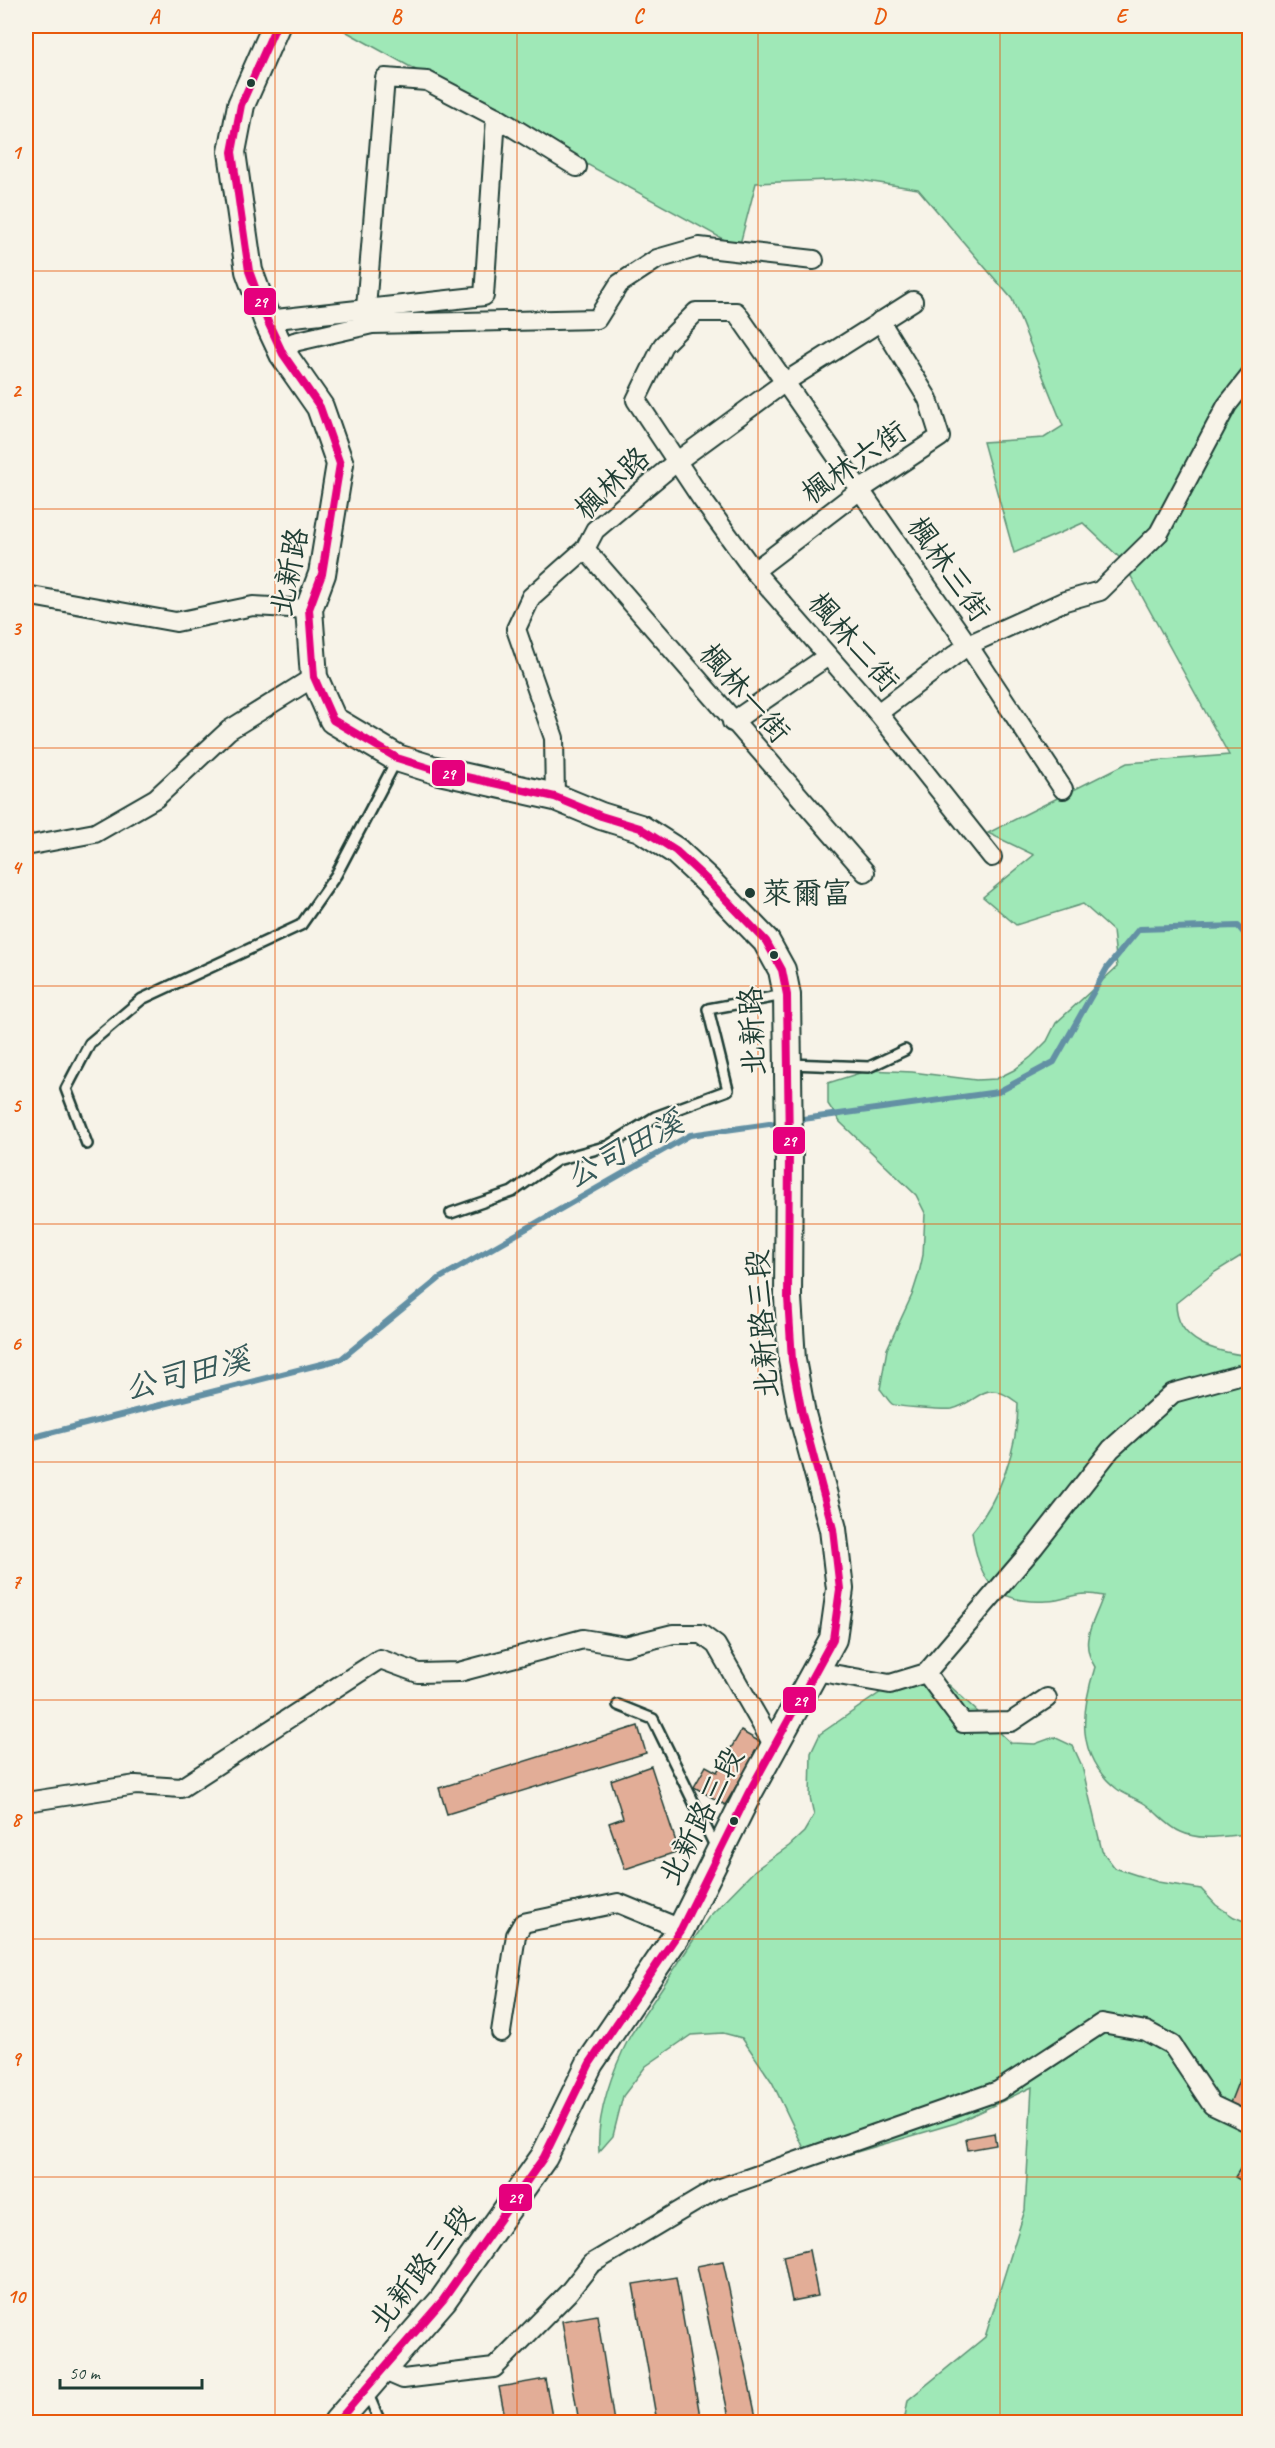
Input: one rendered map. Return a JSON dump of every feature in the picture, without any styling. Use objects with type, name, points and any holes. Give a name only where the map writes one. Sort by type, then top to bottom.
[{"type":"main road","name":"北新路","points":[[276,26],[241,105],[232,152],[249,271],[267,320],[283,354],[320,407],[340,464],[324,564],[309,609],[314,677],[333,720],[397,758],[435,770],[555,797],[601,816],[640,828],[676,851],[736,908],[766,941],[782,970],[787,995],[789,1149]]},
{"type":"main road","name":"北新路三段","points":[[337,2422],[443,2300],[544,2157],[590,2063],[681,1929],[774,1746],[833,1639],[840,1589],[833,1529],[801,1414],[792,1360],[788,1298],[789,1149]]},
{"type":"street","points":[[366,308],[386,78],[427,81],[496,117],[577,167]]},
{"type":"street","points":[[267,320],[484,296],[496,117]]},
{"type":"street","points":[[283,354],[294,342],[372,324],[597,319],[619,284],[657,259],[699,247],[814,260]]},
{"type":"street","name":"楓林路","points":[[555,797],[554,738],[516,629],[531,597],[585,549],[595,530],[676,462],[785,382],[913,301]]},
{"type":"street","name":"楓林三街","points":[[676,462],[636,400],[663,345],[696,312],[736,312],[968,645],[1063,789]]},
{"type":"street","name":"楓林六街","points":[[754,571],[860,490],[940,437],[928,399],[880,321]]},
{"type":"street","points":[[878,713],[968,645],[1065,601],[1100,591],[1159,533],[1227,405],[1250,376]]},
{"type":"street","name":"楓林二街","points":[[676,462],[754,571],[878,713],[993,857]]},
{"type":"street","name":"楓林一街","points":[[585,549],[732,722],[865,872]]},
{"type":"street","points":[[26,595],[176,622],[253,606],[309,609]]},
{"type":"street","points":[[732,722],[828,656]]},
{"type":"street","points":[[26,846],[95,833],[156,798],[229,730],[314,677]]},
{"type":"street","points":[[815,1671],[890,1684],[926,1673],[1034,1547],[1111,1449],[1173,1393],[1250,1372]]},
{"type":"street","points":[[26,1802],[136,1785],[181,1788],[380,1659],[418,1673],[459,1672],[583,1639],[624,1646],[674,1634],[701,1634],[716,1646],[774,1746]]},
{"type":"street","points":[[926,1673],[963,1723],[1011,1722],[1047,1698]]},
{"type":"street","points":[[501,2032],[516,1935],[524,1923],[618,1903],[681,1929]]},
{"type":"street","points":[[382,2370],[403,2379],[494,2368],[568,2293],[591,2264],[715,2190],[998,2091],[1102,2023],[1146,2031],[1172,2045],[1212,2105],[1250,2123]]},
{"type":"lane","points":[[87,1144],[66,1089],[90,1043],[142,999],[301,925],[336,875],[397,758]]},
{"type":"lane","points":[[451,1214],[512,1192],[557,1160],[608,1146],[655,1117],[728,1090],[708,1009],[787,995]]},
{"type":"lane","points":[[787,1064],[868,1067],[905,1050]]},
{"type":"lane","points":[[618,1705],[653,1719],[718,1853]]},
{"type":"lane","points":[[365,2390],[374,2403],[380,2422]]},
{"type":"green space","points":[[336,26],[1249,26],[1249,1251],[1215,1272],[1176,1303],[1178,1317],[1183,1328],[1200,1343],[1224,1352],[1249,1356],[1249,1834],[1198,1837],[1181,1832],[1145,1804],[1117,1789],[1103,1776],[1094,1762],[1085,1732],[1087,1700],[1095,1667],[1090,1657],[1088,1640],[1103,1596],[1085,1594],[1047,1601],[1029,1601],[1002,1593],[992,1586],[985,1576],[979,1564],[972,1532],[991,1504],[1006,1472],[1015,1437],[1018,1403],[997,1391],[989,1391],[952,1409],[911,1407],[892,1404],[880,1389],[887,1349],[912,1295],[919,1273],[923,1255],[925,1213],[916,1195],[840,1122],[828,1104],[828,1083],[869,1070],[912,1072],[976,1080],[996,1079],[1014,1070],[1031,1057],[1047,1041],[1056,1023],[1117,967],[1113,931],[1083,904],[1016,925],[983,897],[1034,855],[988,833],[1127,763],[1229,755],[1122,560],[1083,523],[1014,553],[983,442],[1044,438],[1063,426],[1012,299],[918,189],[853,179],[756,183],[739,248]]},
{"type":"green space","points":[[928,1680],[949,1685],[1011,1743],[1035,1744],[1054,1737],[1073,1746],[1082,1766],[1102,1851],[1115,1868],[1158,1882],[1201,1889],[1216,1905],[1234,1917],[1249,1923],[1249,2422],[904,2422],[908,2400],[985,2337],[1025,2210],[1032,2087],[956,2123],[812,2165],[772,2082],[742,2038],[723,2033],[691,2035],[646,2066],[623,2096],[613,2136],[599,2152],[600,2122],[607,2092],[630,2036],[708,1918],[755,1870],[789,1846],[804,1832],[814,1815],[810,1797],[811,1753],[820,1734],[887,1688]]},
{"type":"building","points":[[638,1726],[646,1753],[447,1814],[439,1788]]},
{"type":"building","points":[[741,1731],[762,1743],[725,1805],[694,1787],[706,1766],[717,1772]]},
{"type":"building","points":[[651,1766],[679,1851],[625,1869],[609,1823],[623,1818],[611,1780]]},
{"type":"building","points":[[1239,2080],[1250,2084],[1250,2111],[1230,2103]]},
{"type":"building","points":[[994,2133],[996,2145],[968,2150],[966,2138]]},
{"type":"building","points":[[1250,2153],[1250,2186],[1235,2177]]},
{"type":"building","points":[[809,2250],[818,2296],[792,2301],[783,2256]]},
{"type":"building","points":[[723,2261],[757,2422],[730,2422],[697,2266]]},
{"type":"building","points":[[676,2277],[701,2422],[657,2422],[633,2284]]},
{"type":"building","points":[[597,2315],[614,2422],[579,2422],[562,2321]]},
{"type":"building","points":[[545,2379],[553,2422],[506,2422],[499,2387]]},
{"type":"waterway","name":"公司田溪","points":[[796,1120],[998,1092],[1054,1062],[1107,968],[1139,929],[1238,926],[1250,940]]},
{"type":"waterway","name":"公司田溪","points":[[26,1439],[341,1359],[440,1278],[690,1135],[783,1122]]},
{"type":"transit line","name":"29","points":[[276,26],[241,105],[232,152],[249,271],[267,320],[283,354],[320,407],[340,464],[322,574],[309,609],[314,677],[333,720],[397,758],[435,770],[555,797],[601,816],[640,828],[676,851],[766,941],[782,970],[787,995],[788,1298],[792,1360],[802,1414],[833,1529],[840,1589],[833,1639],[748,1794],[681,1929],[590,2063],[544,2157],[443,2300],[337,2422]]},
{"type":"place","name":"萊爾富","points":[[750,893]]}]
